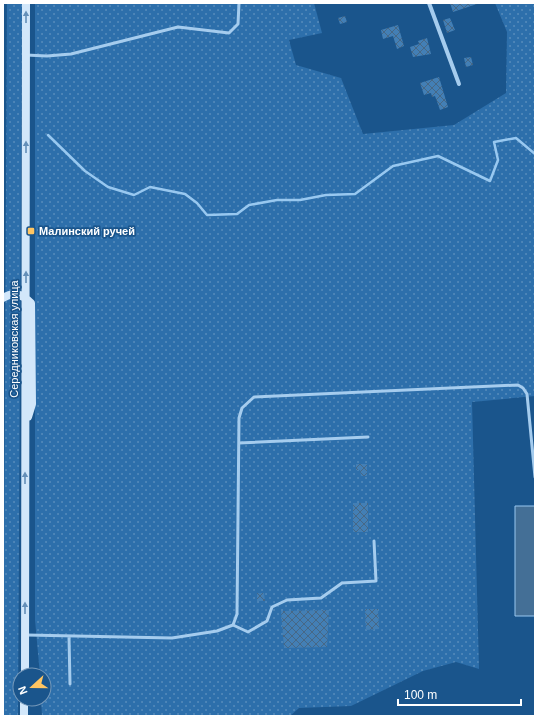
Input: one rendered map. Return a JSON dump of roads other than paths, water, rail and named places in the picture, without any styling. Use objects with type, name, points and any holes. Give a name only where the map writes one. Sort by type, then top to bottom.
[{"type":"street","name":"Середниковская улица","points":[[25,667],[26,3]]},
{"type":"street","points":[[429,3],[459,84]]},
{"type":"street","points":[[3,298],[12,294],[18,294],[26,297]]},
{"type":"lane","points":[[26,55],[47,56],[71,54],[178,27],[229,33],[238,24],[239,3]]},
{"type":"lane","points":[[233,625],[237,614],[238,418],[242,408],[254,397],[518,385],[523,388],[527,394],[535,477]]},
{"type":"lane","points":[[239,443],[368,437]]},
{"type":"lane","points":[[25,635],[172,638],[217,631],[233,625],[248,632],[267,621],[272,607],[287,600],[321,598],[342,583],[376,581],[374,541]]},
{"type":"lane","points":[[69,637],[70,684]]},
{"type":"waterway","name":"Малинский ручей","points":[[48,135],[85,171],[108,187],[134,195],[150,187],[185,194],[197,203],[207,215],[237,214],[249,205],[277,200],[300,200],[326,195],[355,194],[393,166],[438,156],[490,181],[498,160],[494,142],[516,138],[535,154]]},
{"type":"place","name":"Малинский ручей","points":[[31,231]]}]
